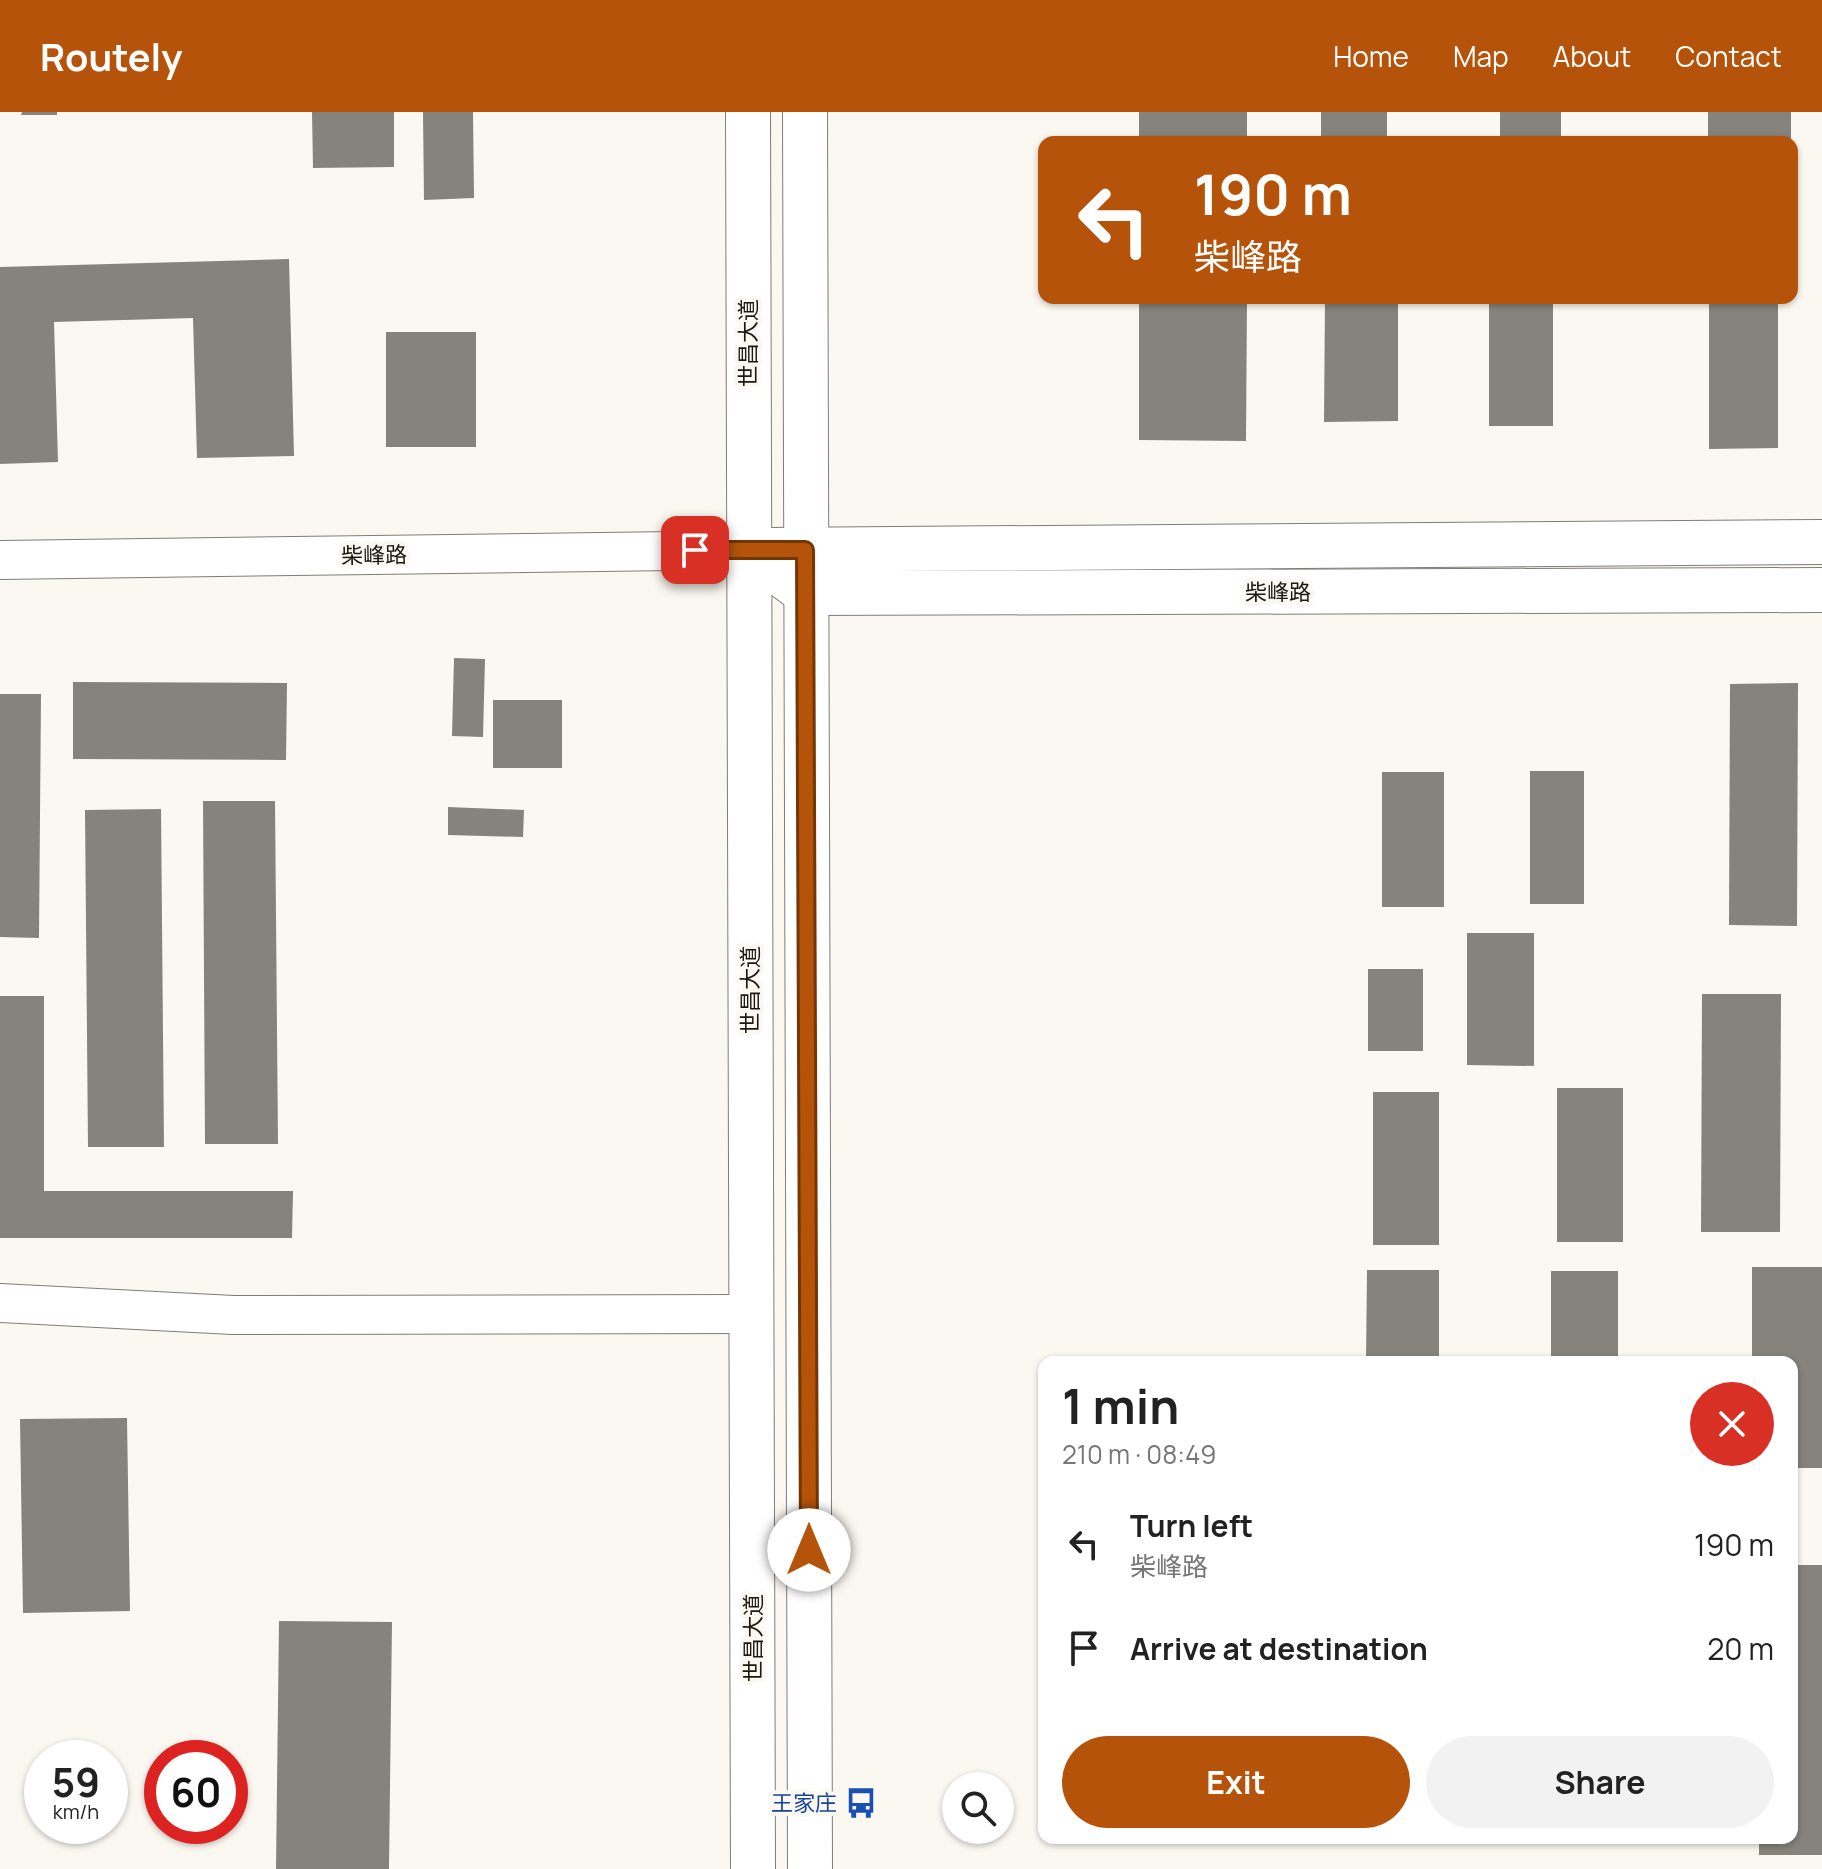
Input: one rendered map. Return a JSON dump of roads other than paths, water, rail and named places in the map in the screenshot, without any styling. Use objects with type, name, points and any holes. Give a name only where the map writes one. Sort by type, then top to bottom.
[{"type":"main road","name":"世昌大道","points":[[748,112],[753,1869]]},
{"type":"main road","points":[[805,112],[810,1869]]},
{"type":"main road","name":"柴峰路","points":[[748,550],[1822,542]]},
{"type":"main road","points":[[748,550],[806,593]]},
{"type":"main road","name":"柴峰路","points":[[806,593],[1822,590]]},
{"type":"street","name":"柴峰路","points":[[0,560],[748,550]]},
{"type":"street","points":[[0,1303],[233,1315],[752,1314]]},
{"type":"place","name":"王家庄","points":[[861,1803]]}]
